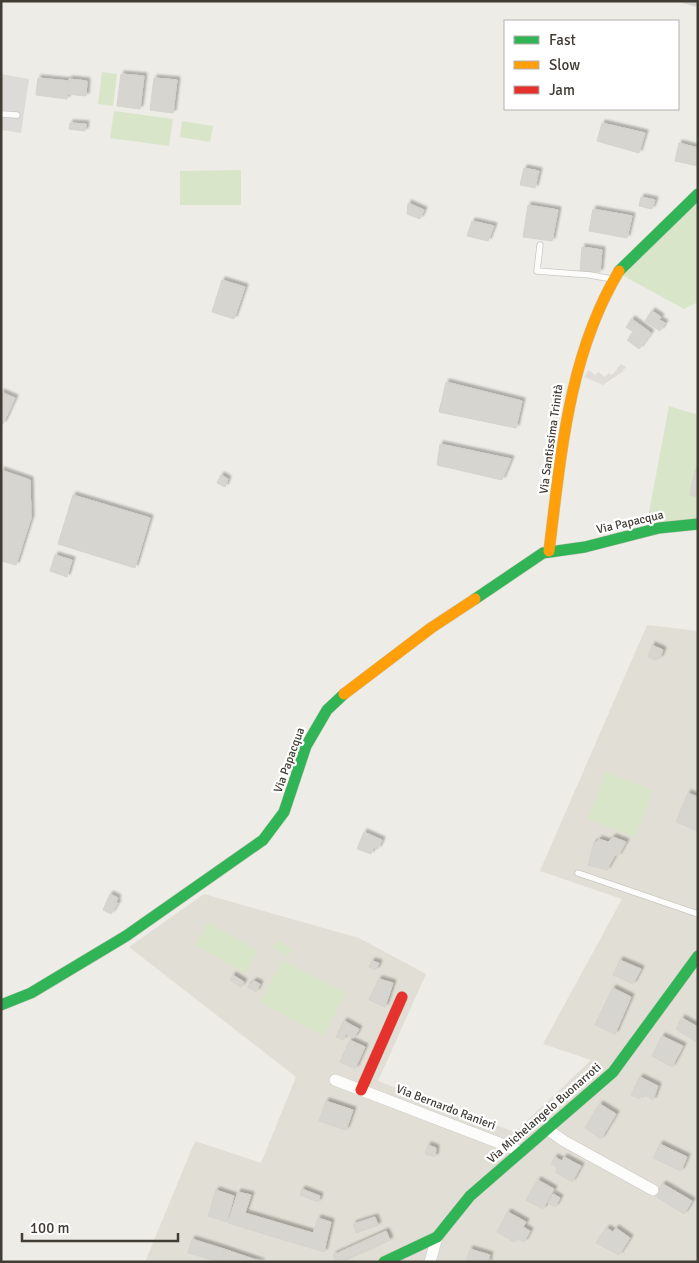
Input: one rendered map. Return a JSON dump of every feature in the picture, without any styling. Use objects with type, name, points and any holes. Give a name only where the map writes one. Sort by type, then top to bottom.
[{"type":"street","name":"Via Santissima Trinità","points":[[550,551],[572,386],[588,337],[614,280],[634,255],[698,194]]},
{"type":"street","name":"Via Papacqua","points":[[1,1005],[31,993],[126,936],[255,846],[272,830],[282,817],[309,740],[332,706],[351,688],[431,628],[534,559],[550,551],[579,548],[660,528],[698,524]]},
{"type":"street","name":"Via Michelangelo Buonarroti","points":[[384,1262],[437,1237],[470,1196],[612,1072],[698,956]]},
{"type":"street","points":[[361,1090],[402,997]]},
{"type":"street","name":"Via Bernardo Ranieri","points":[[335,1080],[520,1151]]},
{"type":"street","points":[[547,1129],[564,1141],[653,1190]]},
{"type":"street","points":[[430,1262],[437,1237]]},
{"type":"lane","points":[[1,114],[17,115]]},
{"type":"lane","points":[[540,245],[537,271],[590,275],[614,280]]},
{"type":"lane","points":[[578,873],[698,914]]},
{"type":"shaded area","points":[[1,74],[29,79],[21,133],[1,130]]},
{"type":"shaded area","points":[[621,364],[626,367],[622,372],[603,385],[584,377],[589,370],[595,375],[598,372],[605,377],[608,373],[612,375]]},
{"type":"shaded area","points":[[647,625],[698,631],[698,1262],[145,1262],[195,1141],[261,1163],[296,1077],[129,947],[204,894],[359,938],[426,974],[378,1081],[515,1132],[591,1060],[543,1044],[622,899],[540,871]]},
{"type":"green space","points":[[102,72],[117,74],[113,106],[98,104]]},
{"type":"green space","points":[[114,111],[173,119],[169,146],[110,138]]},
{"type":"green space","points":[[182,121],[213,126],[210,142],[180,137]]},
{"type":"green space","points":[[241,170],[241,205],[180,205],[180,171]]},
{"type":"green space","points":[[698,202],[698,302],[684,309],[622,275]]},
{"type":"green space","points":[[669,406],[698,415],[698,519],[646,528]]},
{"type":"green space","points":[[605,772],[654,790],[635,837],[588,819]]},
{"type":"green space","points":[[208,922],[258,951],[245,973],[195,945]]},
{"type":"green space","points":[[277,940],[292,949],[288,957],[272,947]]},
{"type":"green space","points":[[282,960],[346,993],[323,1036],[260,1002]]},
{"type":"building","points":[[681,1],[698,1],[696,6],[681,2]]},
{"type":"building","points":[[121,74],[144,76],[140,109],[117,106]]},
{"type":"building","points":[[38,78],[69,81],[67,99],[36,95]]},
{"type":"building","points":[[154,78],[177,80],[173,113],[150,110]]},
{"type":"building","points":[[69,79],[87,81],[86,96],[68,94]]},
{"type":"building","points":[[70,123],[86,124],[85,131],[69,129]]},
{"type":"building","points":[[602,123],[645,133],[639,153],[597,141]]},
{"type":"building","points":[[679,143],[698,148],[698,166],[675,161]]},
{"type":"building","points":[[524,168],[539,171],[535,188],[520,185]]},
{"type":"building","points":[[641,197],[655,200],[652,209],[639,206]]},
{"type":"building","points":[[408,203],[424,210],[420,219],[407,214]]},
{"type":"building","points":[[528,205],[558,210],[552,241],[523,237]]},
{"type":"building","points":[[593,209],[632,216],[627,238],[589,231]]},
{"type":"building","points":[[472,221],[494,226],[488,241],[467,236]]},
{"type":"building","points":[[582,247],[602,250],[600,272],[580,272]]},
{"type":"building","points":[[222,280],[245,287],[234,319],[212,312]]},
{"type":"building","points":[[652,311],[661,317],[659,320],[665,323],[660,331],[645,321]]},
{"type":"building","points":[[632,319],[651,333],[639,349],[627,340],[634,332],[626,327]]},
{"type":"building","points":[[446,382],[522,401],[516,428],[439,412]]},
{"type":"building","points":[[1,392],[15,398],[3,424],[1,423]]},
{"type":"building","points":[[440,444],[511,459],[502,480],[437,465]]},
{"type":"building","points":[[1,470],[30,480],[31,518],[16,565],[1,561]]},
{"type":"building","points":[[695,470],[698,471],[698,497],[690,495]]},
{"type":"building","points":[[221,475],[228,479],[225,487],[217,483]]},
{"type":"building","points":[[73,495],[150,518],[135,568],[58,544]]},
{"type":"building","points":[[55,555],[72,560],[67,577],[50,571]]},
{"type":"building","points":[[652,645],[663,650],[660,658],[655,660],[648,657]]},
{"type":"building","points":[[688,793],[698,797],[698,831],[676,822]]},
{"type":"building","points":[[364,832],[382,840],[378,849],[374,847],[371,854],[357,849]]},
{"type":"building","points":[[613,837],[626,842],[618,856],[615,855],[607,870],[588,865],[594,842],[596,843],[599,839],[608,842]]},
{"type":"building","points":[[110,894],[118,898],[116,902],[118,903],[111,914],[103,910]]},
{"type":"building","points":[[620,960],[641,969],[633,984],[613,975]]},
{"type":"building","points":[[372,961],[379,963],[376,970],[369,967]]},
{"type":"building","points":[[233,975],[244,982],[241,987],[230,980]]},
{"type":"building","points":[[379,979],[393,983],[385,1007],[369,1000]]},
{"type":"building","points":[[254,981],[260,984],[256,992],[247,987]]},
{"type":"building","points":[[613,988],[631,997],[615,1034],[595,1025]]},
{"type":"building","points":[[682,1018],[698,1027],[698,1043],[676,1029]]},
{"type":"building","points":[[344,1021],[359,1029],[354,1038],[346,1034],[343,1040],[336,1037]]},
{"type":"building","points":[[662,1036],[683,1046],[672,1067],[652,1056]]},
{"type":"building","points":[[350,1040],[365,1047],[355,1069],[340,1062]]},
{"type":"building","points":[[640,1077],[658,1086],[653,1100],[645,1095],[644,1097],[640,1095],[639,1099],[631,1095]]},
{"type":"building","points":[[326,1101],[353,1110],[346,1130],[319,1121]]},
{"type":"building","points":[[600,1104],[616,1114],[601,1139],[585,1128]]},
{"type":"building","points":[[660,1144],[687,1157],[681,1171],[653,1158]]},
{"type":"building","points":[[428,1145],[436,1148],[435,1157],[425,1154]]},
{"type":"building","points":[[555,1157],[562,1161],[564,1157],[581,1166],[572,1182],[555,1172],[558,1168],[551,1164]]},
{"type":"building","points":[[538,1180],[554,1189],[543,1209],[526,1200]]},
{"type":"building","points":[[663,1184],[692,1201],[684,1214],[655,1196]]},
{"type":"building","points":[[302,1189],[320,1196],[318,1202],[300,1195]]},
{"type":"building","points":[[216,1190],[234,1196],[227,1222],[208,1216]]},
{"type":"building","points":[[238,1192],[251,1195],[245,1213],[313,1233],[318,1218],[331,1222],[324,1252],[228,1223]]},
{"type":"building","points":[[553,1194],[560,1198],[555,1207],[548,1203]]},
{"type":"building","points":[[508,1212],[526,1222],[523,1227],[530,1231],[524,1242],[517,1238],[514,1242],[497,1232]]},
{"type":"building","points":[[375,1217],[378,1225],[356,1233],[353,1224]]},
{"type":"building","points":[[607,1228],[613,1232],[616,1228],[630,1238],[619,1255],[596,1243]]},
{"type":"building","points":[[386,1231],[390,1240],[342,1262],[336,1262],[333,1255]]},
{"type":"building","points":[[192,1239],[224,1249],[220,1262],[188,1253]]},
{"type":"building","points":[[224,1249],[262,1262],[220,1262]]},
{"type":"building","points":[[470,1249],[490,1255],[488,1261],[490,1262],[466,1262]]},
{"type":"traffic: fast","points":[[619,271],[698,194]]},
{"type":"traffic: fast","points":[[475,599],[543,553],[585,547],[659,528],[698,524]]},
{"type":"traffic: fast","points":[[1,1005],[31,993],[126,936],[263,840],[284,812],[306,746],[327,710],[344,694]]},
{"type":"traffic: fast","points":[[384,1262],[437,1237],[470,1196],[613,1072],[698,956]]},
{"type":"traffic: slow","points":[[549,551],[569,407],[588,337],[619,271]]},
{"type":"traffic: slow","points":[[344,694],[431,628],[475,599]]},
{"type":"traffic: jam","points":[[361,1090],[402,997]]}]
